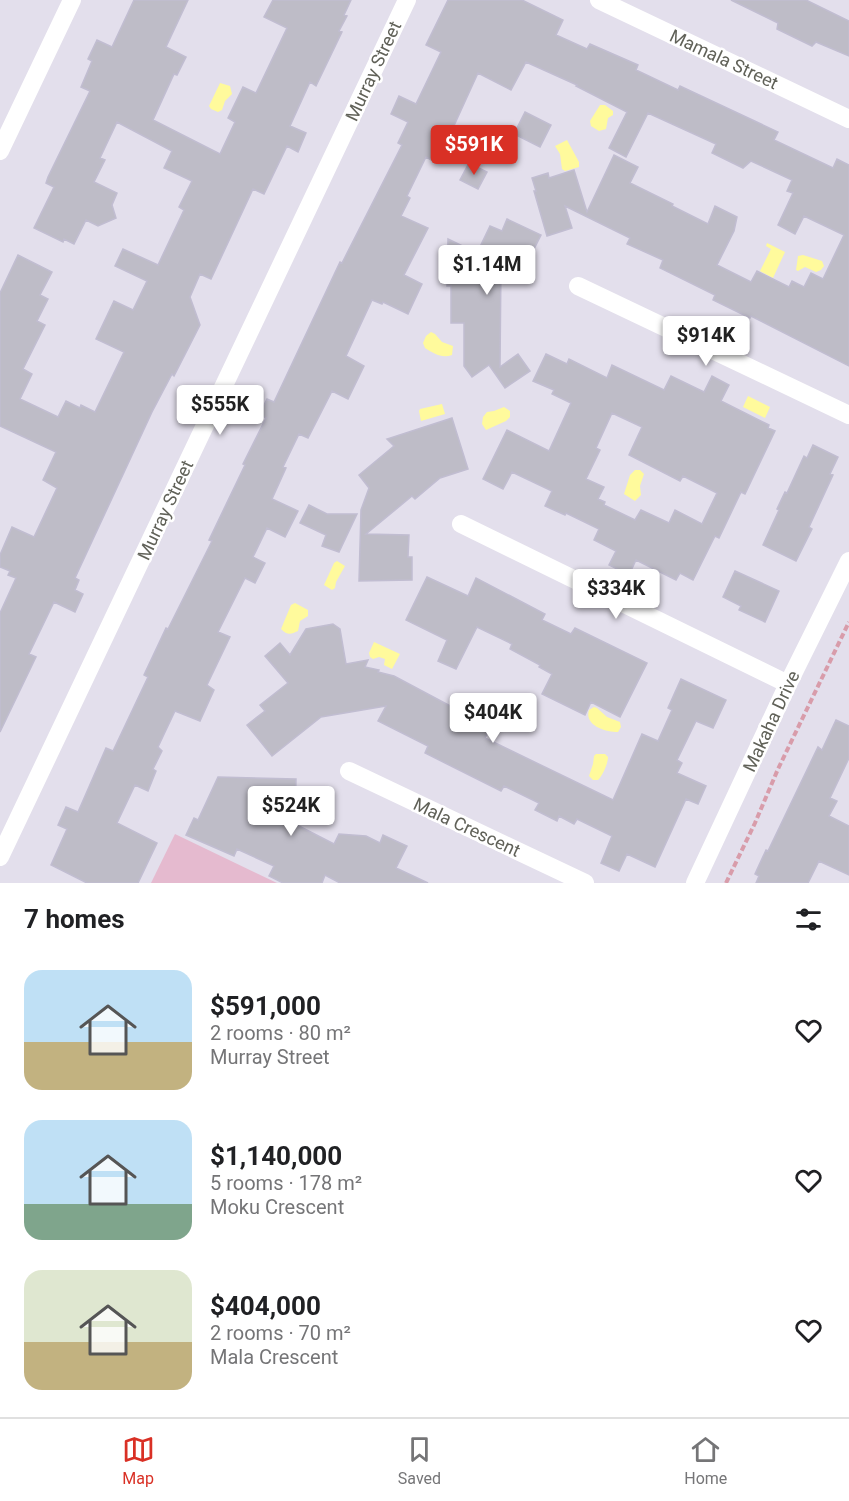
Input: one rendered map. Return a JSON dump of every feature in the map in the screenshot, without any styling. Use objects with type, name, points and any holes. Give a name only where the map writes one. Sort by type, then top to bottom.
[{"type":"street","points":[[0,151],[72,0]]},
{"type":"street","name":"Murray Street","points":[[0,857],[407,0]]},
{"type":"street","name":"Mamala Street","points":[[599,0],[849,119]]},
{"type":"street","points":[[578,286],[849,415]]},
{"type":"street","points":[[460,524],[788,684]]},
{"type":"street","name":"Makaha Drive","points":[[695,883],[788,684],[849,561]]},
{"type":"street","name":"Mala Crescent","points":[[349,771],[585,883]]},
{"type":"path","points":[[726,883],[849,622]]},
{"type":"shaded area","points":[[220,83],[230,86],[232,94],[225,101],[222,110],[218,112],[209,106]]},
{"type":"shaded area","points":[[600,105],[605,105],[613,111],[613,115],[608,118],[606,129],[599,131],[591,126],[590,121]]},
{"type":"shaded area","points":[[567,140],[579,162],[579,167],[565,171],[562,169],[560,154],[555,146]]},
{"type":"shaded area","points":[[767,243],[785,252],[773,278],[760,271],[771,249],[766,246]]},
{"type":"shaded area","points":[[803,255],[822,261],[824,266],[816,272],[805,267],[796,270],[798,256]]},
{"type":"shaded area","points":[[431,332],[442,342],[453,346],[452,355],[441,356],[425,348],[423,343]]},
{"type":"shaded area","points":[[748,396],[770,407],[765,418],[743,407]]},
{"type":"shaded area","points":[[442,404],[445,414],[421,421],[420,409]]},
{"type":"shaded area","points":[[504,407],[510,411],[510,417],[486,430],[482,424],[483,417],[487,412]]},
{"type":"shaded area","points":[[635,470],[640,470],[644,474],[640,486],[641,495],[635,501],[624,494],[630,475]]},
{"type":"shaded area","points":[[337,561],[345,566],[332,590],[324,585]]},
{"type":"shaded area","points":[[295,603],[308,610],[308,616],[300,621],[298,631],[288,634],[281,629],[291,605]]},
{"type":"shaded area","points":[[374,642],[400,654],[392,669],[384,665],[385,659],[370,657],[369,653]]},
{"type":"shaded area","points":[[594,707],[607,717],[620,722],[621,727],[618,732],[607,731],[593,724],[588,715],[589,710]]},
{"type":"shaded area","points":[[596,754],[605,754],[608,760],[600,778],[593,780],[589,776]]},
{"type":"shaded area","points":[[175,834],[277,883],[151,883]]},
{"type":"building","points":[[134,0],[188,0],[166,47],[186,57],[177,75],[174,74],[153,120],[220,154],[235,122],[228,118],[243,87],[256,93],[287,28],[264,17],[273,0],[351,0],[344,15],[347,16],[339,31],[342,32],[316,86],[310,82],[290,126],[306,133],[298,152],[287,146],[264,194],[253,189],[211,279],[200,274],[190,297],[200,325],[174,376],[172,374],[152,412],[75,578],[79,580],[75,590],[83,594],[75,612],[54,602],[29,654],[36,657],[0,732],[0,613],[16,578],[8,575],[10,571],[0,567],[0,555],[12,527],[34,537],[57,488],[43,480],[56,452],[0,426],[0,293],[18,255],[52,272],[40,295],[48,299],[37,321],[45,325],[23,369],[32,374],[20,399],[58,417],[66,401],[95,412],[124,352],[96,339],[114,301],[133,310],[147,281],[115,266],[123,249],[158,265],[184,210],[179,207],[192,181],[164,168],[172,151],[117,122],[100,158],[105,160],[94,182],[117,193],[112,205],[116,218],[98,226],[86,220],[74,244],[64,239],[63,242],[34,228],[54,187],[46,183],[48,177],[90,91],[81,87],[92,61],[88,59],[97,40],[112,47]]},
{"type":"building","points":[[448,0],[522,0],[563,20],[556,35],[587,49],[590,44],[638,65],[636,70],[678,90],[680,86],[778,132],[774,140],[833,168],[837,159],[849,165],[849,366],[751,316],[750,318],[713,300],[715,295],[660,268],[663,260],[627,244],[630,238],[565,206],[572,228],[547,236],[532,178],[548,173],[549,178],[574,170],[587,212],[614,155],[638,167],[630,183],[673,204],[672,206],[708,224],[715,206],[737,217],[734,231],[717,265],[751,282],[757,271],[789,287],[792,281],[804,287],[811,273],[823,279],[844,235],[804,216],[795,234],[778,225],[793,193],[787,191],[792,180],[751,161],[743,168],[712,153],[716,144],[648,113],[626,157],[609,148],[627,112],[577,85],[526,62],[511,90],[478,73],[437,163],[426,157],[407,196],[410,198],[401,216],[428,228],[404,275],[422,284],[408,314],[383,302],[382,304],[372,300],[346,356],[364,366],[348,399],[332,391],[308,438],[299,434],[283,467],[286,468],[272,499],[298,511],[285,537],[267,528],[253,557],[265,563],[255,583],[245,578],[218,632],[230,637],[207,685],[214,690],[200,721],[175,711],[158,747],[162,751],[153,769],[156,771],[148,791],[135,785],[117,823],[157,843],[138,883],[87,883],[51,865],[67,829],[58,825],[66,807],[78,812],[106,748],[113,751],[148,677],[144,675],[212,541],[209,540],[266,418],[259,415],[267,399],[274,402],[340,262],[342,263],[402,145],[398,143],[408,122],[391,114],[399,96],[416,104],[441,52],[426,45]]},
{"type":"building","points":[[731,0],[806,0],[849,21],[849,56],[816,42],[812,46],[777,29],[778,23]]},
{"type":"building","points":[[525,112],[551,125],[540,147],[514,134]]},
{"type":"building","points":[[469,163],[487,172],[478,189],[460,180]]},
{"type":"building","points":[[507,219],[541,235],[527,263],[521,259],[515,271],[501,264],[500,367],[518,354],[530,371],[505,388],[489,365],[472,377],[464,366],[464,323],[451,323],[451,286],[447,286],[448,239],[477,253],[490,226],[502,231]]},
{"type":"building","points":[[546,354],[567,364],[569,359],[607,378],[612,365],[664,390],[671,376],[704,392],[712,376],[729,385],[721,401],[769,425],[768,428],[775,431],[745,494],[741,492],[719,538],[715,536],[693,580],[680,573],[676,580],[636,560],[629,575],[609,565],[616,551],[594,540],[599,529],[545,506],[552,491],[512,472],[503,489],[483,479],[507,430],[549,451],[571,403],[552,394],[554,390],[533,381]],"holes":[[[612,413],[642,427],[629,455],[680,481],[683,476],[717,493],[702,524],[675,510],[669,523],[641,510],[635,520],[604,505],[605,502],[598,499],[604,487],[586,479],[600,450],[596,448]]]},
{"type":"building","points":[[452,418],[468,469],[440,478],[415,499],[412,496],[366,534],[409,535],[408,557],[412,557],[412,580],[359,581],[361,510],[369,488],[359,475],[394,446],[387,439]]},
{"type":"building","points":[[813,445],[838,457],[830,474],[833,475],[809,527],[812,529],[796,561],[763,545],[785,492],[787,493],[804,456],[807,458]]},
{"type":"building","points":[[309,505],[327,514],[357,514],[339,552],[322,546],[326,535],[300,523]]},
{"type":"building","points":[[735,571],[779,591],[765,622],[739,610],[741,606],[723,597]]},
{"type":"building","points":[[427,577],[468,596],[476,578],[545,614],[542,620],[571,634],[575,628],[647,663],[620,717],[591,702],[585,715],[542,694],[552,674],[510,649],[512,644],[477,627],[456,669],[438,661],[447,640],[406,620]]},
{"type":"building","points":[[333,624],[340,629],[346,664],[368,660],[365,667],[394,676],[490,727],[485,738],[613,800],[642,734],[658,741],[672,710],[668,708],[681,679],[726,700],[713,728],[696,721],[677,760],[682,763],[677,773],[706,786],[698,804],[686,799],[655,867],[627,854],[619,871],[601,863],[612,836],[577,819],[574,824],[559,816],[557,821],[535,810],[539,803],[504,786],[501,791],[425,753],[428,746],[378,721],[386,706],[321,717],[272,756],[247,725],[265,711],[260,705],[288,683],[265,656],[280,643],[290,655],[306,629]]},
{"type":"building","points":[[836,720],[849,726],[849,758],[830,798],[837,801],[829,816],[849,826],[849,875],[819,861],[808,883],[756,883],[759,876],[755,874],[766,850],[768,851],[818,747],[822,750]]},
{"type":"building","points":[[218,777],[296,779],[295,824],[334,844],[339,834],[366,836],[380,843],[383,835],[407,846],[396,868],[428,883],[340,883],[325,875],[322,883],[283,883],[269,876],[274,866],[237,849],[234,856],[186,835],[194,818],[198,820]]}]
